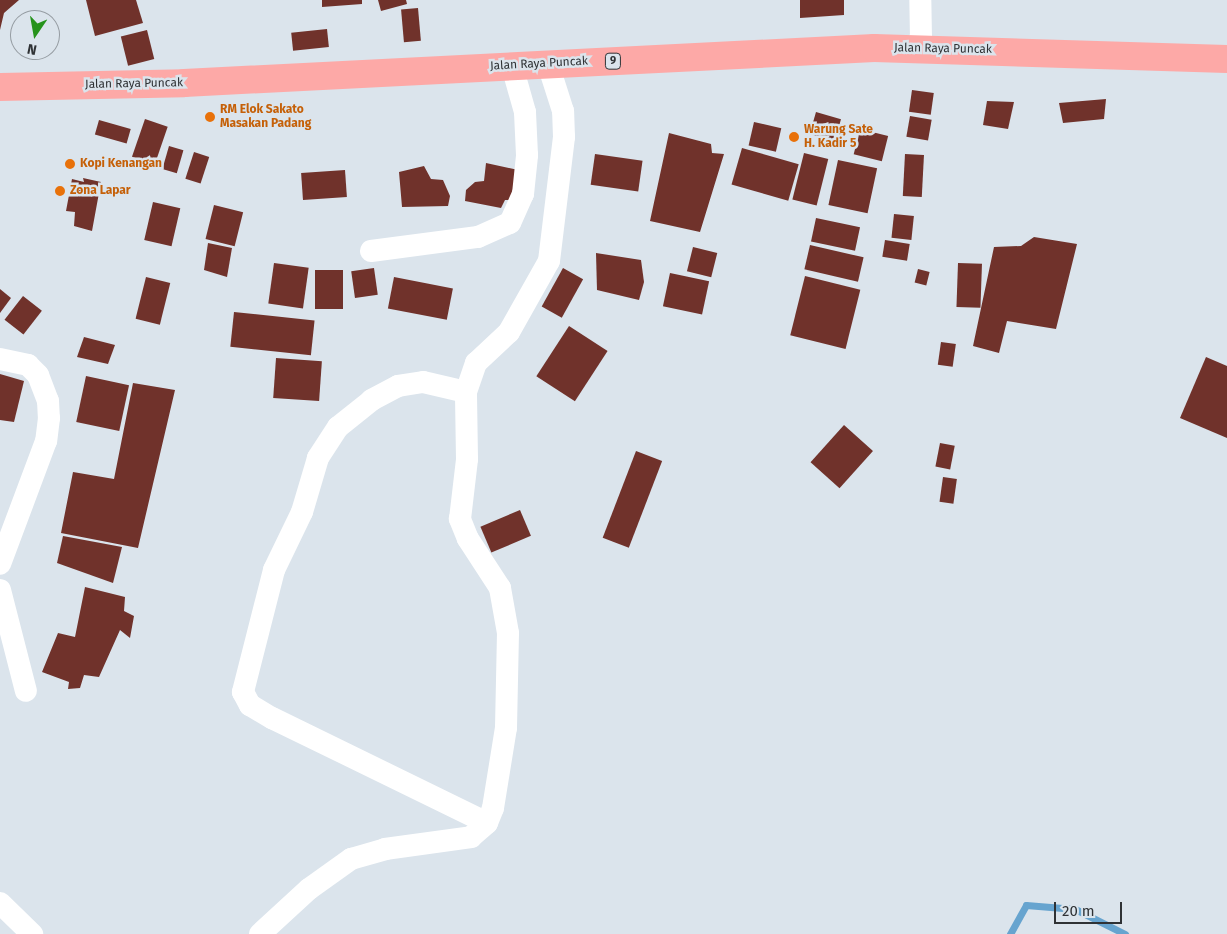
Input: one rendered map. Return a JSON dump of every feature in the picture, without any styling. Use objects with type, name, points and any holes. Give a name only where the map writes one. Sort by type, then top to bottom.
[{"type":"highway","name":"Jalan Raya Puncak","points":[[0,87],[912,48],[1227,59]]},
{"type":"street","points":[[912,48],[921,40],[920,0]]},
{"type":"street","points":[[260,934],[308,889],[350,859],[385,849],[471,837],[487,823],[499,786],[506,728],[508,633],[500,588],[468,539],[460,518],[467,459],[466,392],[476,363],[509,332],[549,261],[564,137],[563,111],[548,64]]},
{"type":"street","points":[[372,252],[478,237],[510,223],[523,194],[527,155],[525,112],[512,66]]},
{"type":"street","points":[[0,359],[28,364],[38,376],[48,401],[50,418],[46,441],[0,564]]},
{"type":"street","points":[[466,392],[423,382],[398,386],[372,400],[338,427],[318,458],[302,512],[274,570],[243,692],[250,705],[272,718],[487,823]]},
{"type":"street","points":[[0,590],[26,691]]},
{"type":"street","points":[[0,903],[32,934]]},
{"type":"building","points":[[0,0],[19,0],[4,13],[0,30]]},
{"type":"building","points":[[86,0],[136,0],[143,23],[95,36]]},
{"type":"building","points":[[322,0],[362,0],[362,4],[322,7]]},
{"type":"building","points":[[378,0],[406,0],[407,4],[381,11]]},
{"type":"building","points":[[800,0],[844,0],[844,15],[800,18]]},
{"type":"building","points":[[418,8],[421,41],[404,42],[401,9]]},
{"type":"building","points":[[327,29],[329,47],[293,51],[291,33]]},
{"type":"building","points":[[147,30],[154,59],[128,66],[121,37]]},
{"type":"building","points":[[912,90],[934,93],[931,115],[909,112]]},
{"type":"building","points":[[1106,99],[1104,119],[1063,123],[1059,103]]},
{"type":"building","points":[[987,101],[1014,102],[1008,129],[983,125]]},
{"type":"building","points":[[816,112],[841,119],[835,141],[810,134]]},
{"type":"building","points":[[910,116],[932,120],[928,141],[906,137]]},
{"type":"building","points":[[145,119],[168,127],[155,165],[132,157]]},
{"type":"building","points":[[99,120],[131,129],[127,144],[95,134]]},
{"type":"building","points":[[754,122],[781,128],[776,152],[749,145]]},
{"type":"building","points":[[860,129],[888,136],[882,161],[854,154]]},
{"type":"building","points":[[669,133],[711,144],[712,153],[724,154],[700,232],[650,221]]},
{"type":"building","points":[[169,146],[183,150],[177,173],[162,169]]},
{"type":"building","points":[[742,148],[799,164],[788,201],[732,185]]},
{"type":"building","points":[[194,152],[209,157],[201,184],[185,179]]},
{"type":"building","points":[[804,153],[828,159],[817,206],[792,200]]},
{"type":"building","points":[[595,154],[643,161],[638,191],[591,185]]},
{"type":"building","points":[[905,154],[924,155],[922,197],[903,196]]},
{"type":"building","points":[[838,160],[877,168],[868,213],[828,205]]},
{"type":"building","points":[[486,163],[523,171],[519,200],[505,200],[501,208],[465,201],[466,190],[475,182],[484,181]]},
{"type":"building","points":[[424,166],[431,179],[443,180],[450,196],[448,206],[402,207],[399,172]]},
{"type":"building","points":[[345,170],[347,197],[303,200],[301,173]]},
{"type":"building","points":[[83,178],[101,182],[92,231],[74,226],[75,212],[66,211],[72,179],[84,182]]},
{"type":"building","points":[[153,202],[180,208],[172,246],[144,240]]},
{"type":"building","points":[[214,205],[243,212],[235,246],[206,239]]},
{"type":"building","points":[[894,214],[914,216],[911,240],[891,238]]},
{"type":"building","points":[[816,218],[860,227],[855,251],[811,241]]},
{"type":"building","points":[[1034,237],[1077,244],[1056,329],[1007,321],[999,353],[973,346],[994,247],[1021,246]]},
{"type":"building","points":[[885,240],[910,244],[907,261],[882,257]]},
{"type":"building","points":[[208,243],[232,248],[227,277],[204,270]]},
{"type":"building","points":[[810,245],[864,257],[858,282],[804,269]]},
{"type":"building","points":[[693,247],[717,253],[711,277],[687,271]]},
{"type":"building","points":[[596,253],[641,260],[644,282],[639,300],[597,290]]},
{"type":"building","points":[[274,263],[309,268],[303,308],[268,304]]},
{"type":"building","points":[[958,263],[982,264],[980,308],[956,307]]},
{"type":"building","points":[[374,268],[378,295],[355,298],[351,271]]},
{"type":"building","points":[[563,268],[583,279],[562,318],[542,306]]},
{"type":"building","points":[[918,269],[930,272],[926,285],[915,283]]},
{"type":"building","points":[[315,270],[343,270],[343,309],[315,309]]},
{"type":"building","points":[[670,273],[709,281],[702,315],[663,306]]},
{"type":"building","points":[[805,276],[860,290],[846,349],[790,335]]},
{"type":"building","points":[[146,277],[170,283],[160,325],[136,319]]},
{"type":"building","points":[[394,277],[453,288],[447,320],[388,308]]},
{"type":"building","points":[[0,289],[11,298],[0,313]]},
{"type":"building","points":[[23,296],[42,311],[23,334],[5,320]]},
{"type":"building","points":[[234,312],[315,320],[311,355],[230,347]]},
{"type":"building","points":[[569,326],[608,351],[575,401],[536,376]]},
{"type":"building","points":[[84,337],[115,345],[108,364],[77,357]]},
{"type":"building","points":[[941,342],[956,344],[953,367],[938,365]]},
{"type":"building","points":[[1206,357],[1227,366],[1227,438],[1180,418]]},
{"type":"building","points":[[276,358],[322,361],[319,401],[273,398]]},
{"type":"building","points":[[0,374],[24,381],[14,422],[0,420]]},
{"type":"building","points":[[86,376],[129,385],[119,431],[76,422]]},
{"type":"building","points":[[133,383],[175,390],[138,548],[61,533],[73,472],[114,479]]},
{"type":"building","points":[[844,425],[873,451],[840,488],[811,462]]},
{"type":"building","points":[[940,443],[955,446],[950,469],[935,467]]},
{"type":"building","points":[[636,451],[662,461],[629,548],[603,538]]},
{"type":"building","points":[[943,477],[957,479],[953,504],[940,502]]},
{"type":"building","points":[[520,510],[531,536],[491,553],[480,527]]},
{"type":"building","points":[[63,536],[122,547],[113,583],[57,563]]},
{"type":"building","points":[[85,587],[125,597],[124,611],[134,616],[130,638],[120,630],[99,677],[84,675],[80,688],[68,689],[69,682],[42,672],[58,633],[75,637]]},
{"type":"waterway","points":[[1010,934],[1026,905],[1075,909],[1125,934]]},
{"type":"place","name":"RM Elok Sakato Masakan Padang","points":[[210,117]]},
{"type":"place","name":"Warung Sate H. Kadir 5","points":[[794,137]]},
{"type":"place","name":"Kopi Kenangan","points":[[70,164]]},
{"type":"place","name":"Zona Lapar","points":[[60,191]]}]
